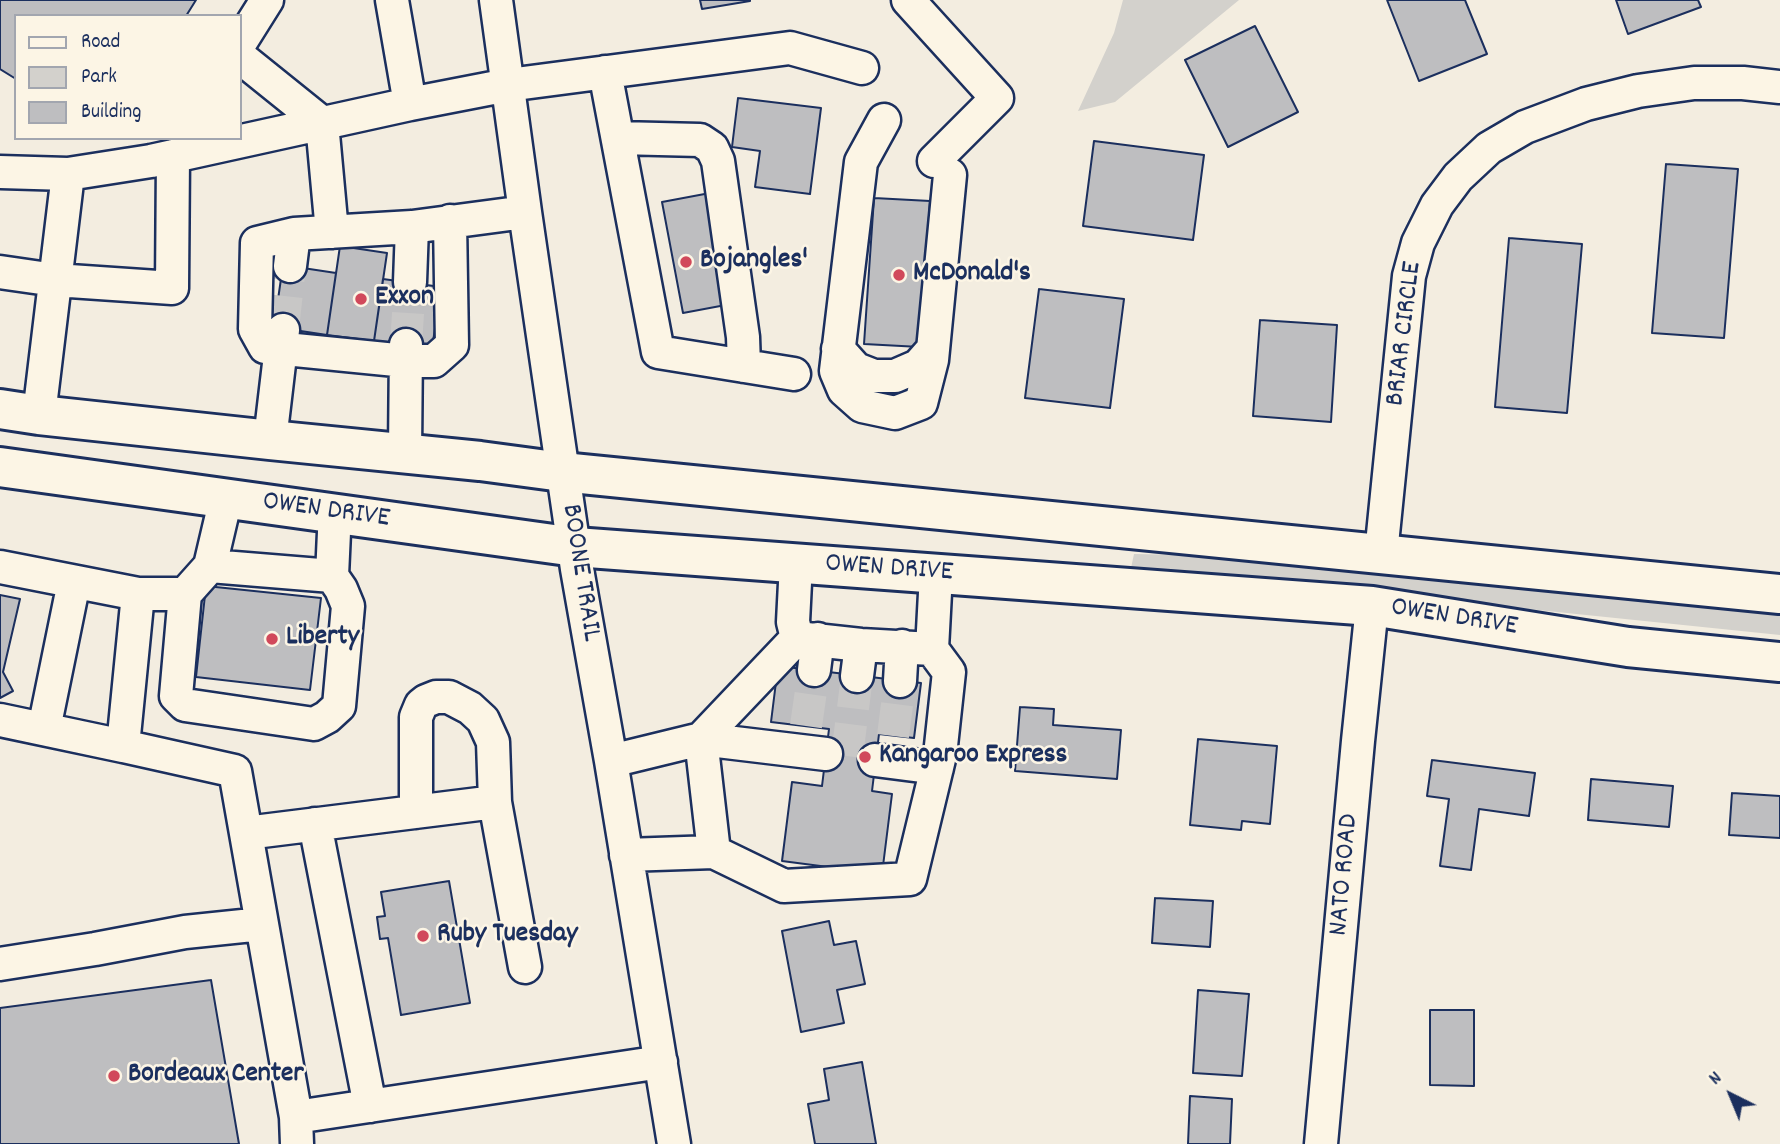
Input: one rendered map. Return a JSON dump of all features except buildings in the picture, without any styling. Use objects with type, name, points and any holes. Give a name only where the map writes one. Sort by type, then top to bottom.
[{"type":"highway","name":"OWEN DRIVE","points":[[0,409],[562,472],[1780,593]]},
{"type":"highway","name":"OWEN DRIVE","points":[[0,467],[575,547],[1372,606],[1628,647],[1780,663]]},
{"type":"street","points":[[242,40],[267,0]]},
{"type":"street","points":[[392,0],[410,104]]},
{"type":"street","name":"BOONE TRAIL","points":[[496,0],[577,569],[674,1144]]},
{"type":"street","points":[[884,120],[861,162],[836,371],[844,390],[863,406],[895,413],[921,403],[932,360],[942,168],[997,97],[908,0]]},
{"type":"street","points":[[0,173],[68,174],[151,161],[508,85],[790,48],[862,68]]},
{"type":"street","points":[[242,59],[322,123],[332,232]]},
{"type":"street","points":[[605,72],[657,352],[794,374]]},
{"type":"street","name":"BRIAR CIRCLE","points":[[1381,554],[1409,276],[1418,243],[1437,205],[1458,177],[1489,148],[1525,127],[1586,104],[1638,91],[1694,83],[1743,83],[1780,87]]},
{"type":"street","points":[[618,138],[700,140],[712,148],[718,160],[743,337],[744,366]]},
{"type":"street","points":[[0,272],[55,280],[172,288],[173,156]]},
{"type":"street","points":[[39,415],[68,174]]},
{"type":"street","points":[[450,221],[452,345],[434,361],[407,353],[281,339],[265,347],[256,329],[257,243],[294,234],[412,227],[450,221],[525,212]]},
{"type":"street","points":[[410,282],[412,227]]},
{"type":"street","points":[[290,266],[294,234]]},
{"type":"street","points":[[270,440],[281,339]]},
{"type":"street","points":[[405,453],[407,353]]},
{"type":"street","points":[[226,498],[210,566],[185,594],[176,696],[185,705],[314,724],[339,706],[348,606],[332,576],[337,514]]},
{"type":"street","points":[[796,564],[793,622],[807,639],[814,670]]},
{"type":"street","points":[[210,566],[332,576]]},
{"type":"street","points":[[0,567],[138,594],[185,594]]},
{"type":"street","points":[[900,681],[917,647],[936,574]]},
{"type":"street","points":[[44,729],[74,582]]},
{"type":"street","points":[[123,746],[138,594]]},
{"type":"street","name":"NATO ROAD","points":[[1321,1144],[1372,606]]},
{"type":"street","points":[[626,855],[714,852],[784,886],[910,879],[940,755],[949,672],[917,647],[807,639],[701,738]]},
{"type":"street","points":[[857,676],[861,645]]},
{"type":"street","points":[[416,812],[416,717],[421,705],[426,701],[436,697],[449,697],[470,708],[483,720],[492,742],[495,802],[525,967]]},
{"type":"street","points":[[0,720],[235,771],[297,1131],[370,1106],[661,1062]]},
{"type":"street","points":[[701,738],[714,852]]},
{"type":"street","points":[[611,761],[701,738],[812,744]]},
{"type":"street","points":[[886,752],[937,768]]},
{"type":"street","points":[[246,833],[495,802]]},
{"type":"street","points":[[315,824],[370,1106]]},
{"type":"street","points":[[0,964],[185,932],[262,924]]},
{"type":"green space","points":[[1123,0],[1239,0],[1115,102],[1078,111],[1114,33]]},
{"type":"green space","points":[[1134,554],[1244,556],[1780,612],[1780,635],[1131,568]]},
{"type":"tunnel","points":[[283,328],[290,266]]},
{"type":"tunnel","points":[[406,345],[410,282]]},
{"type":"tunnel","points":[[806,726],[814,670]]},
{"type":"tunnel","points":[[847,756],[857,676]]},
{"type":"tunnel","points":[[893,736],[900,681]]},
{"type":"place","name":"Bojangles'","points":[[686,262]]},
{"type":"place","name":"McDonald's","points":[[899,275]]},
{"type":"place","name":"Exxon","points":[[361,299]]},
{"type":"place","name":"Liberty","points":[[272,639]]},
{"type":"place","name":"Kangaroo Express","points":[[865,757]]},
{"type":"place","name":"Ruby Tuesday","points":[[423,936]]},
{"type":"place","name":"Bordeaux Center","points":[[114,1076]]}]
